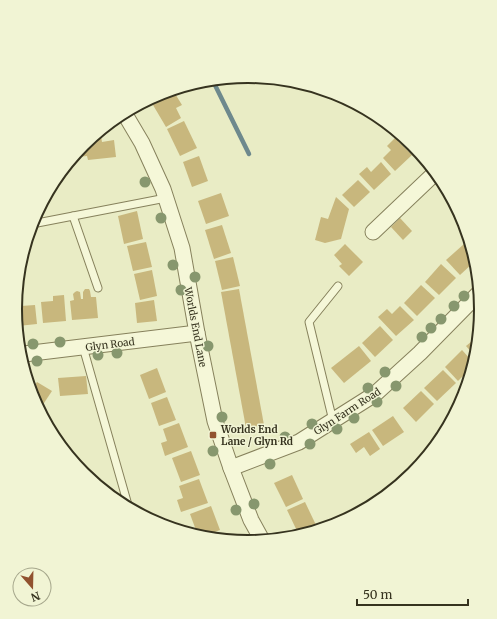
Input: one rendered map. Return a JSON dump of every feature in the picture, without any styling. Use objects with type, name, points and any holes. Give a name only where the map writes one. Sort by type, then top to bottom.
[{"type":"street","name":"Worlds End Lane","points":[[127,118],[142,143],[163,189],[182,248],[215,421],[251,520],[260,536]]},
{"type":"street","points":[[373,232],[431,176]]},
{"type":"street","name":"Glyn Farm Road","points":[[231,468],[299,442],[375,394],[420,353],[475,297]]},
{"type":"street","name":"Glyn Road","points":[[26,354],[197,333]]},
{"type":"lane","points":[[39,223],[166,198]]},
{"type":"lane","points":[[74,216],[98,288]]},
{"type":"lane","points":[[333,421],[309,322],[338,286]]},
{"type":"lane","points":[[83,347],[127,500]]},
{"type":"building","points":[[176,95],[182,105],[176,108],[181,118],[166,127],[153,105]]},
{"type":"building","points":[[184,121],[197,148],[180,156],[167,129]]},
{"type":"building","points":[[101,137],[102,142],[114,140],[116,157],[88,160],[87,156],[81,157]]},
{"type":"building","points":[[395,138],[412,155],[395,171],[383,158],[391,150],[387,146]]},
{"type":"building","points":[[199,156],[208,181],[192,187],[183,162]]},
{"type":"building","points":[[381,162],[391,174],[374,190],[359,174],[367,167],[371,172]]},
{"type":"building","points":[[358,180],[370,192],[354,207],[342,195]]},
{"type":"building","points":[[221,193],[229,216],[206,224],[198,201]]},
{"type":"building","points":[[336,197],[349,209],[341,239],[325,243],[315,240],[321,217],[328,219]]},
{"type":"building","points":[[137,211],[143,239],[124,244],[118,216]]},
{"type":"building","points":[[400,218],[412,231],[403,240],[391,227]]},
{"type":"building","points":[[222,225],[231,253],[214,259],[205,230]]},
{"type":"building","points":[[146,242],[152,267],[133,271],[127,246]]},
{"type":"building","points":[[345,244],[363,262],[349,276],[339,266],[342,264],[334,255]]},
{"type":"building","points":[[464,244],[471,265],[460,275],[446,260]]},
{"type":"building","points":[[233,257],[240,286],[222,290],[215,261]]},
{"type":"building","points":[[441,264],[456,278],[439,295],[425,282]]},
{"type":"building","points":[[152,270],[157,296],[140,300],[134,274]]},
{"type":"building","points":[[421,285],[435,298],[417,316],[404,303]]},
{"type":"building","points":[[85,289],[89,289],[91,297],[96,297],[98,318],[72,320],[70,301],[74,300],[73,294],[77,291],[80,292],[81,299],[83,299],[83,292]]},
{"type":"building","points":[[239,289],[264,425],[246,428],[221,292]]},
{"type":"building","points":[[64,295],[66,321],[43,323],[41,302],[53,301],[53,296]]},
{"type":"building","points":[[154,300],[157,321],[137,323],[135,303]]},
{"type":"building","points":[[35,305],[37,324],[22,326],[22,306]]},
{"type":"building","points":[[400,306],[414,320],[396,336],[378,317],[387,309],[392,314]]},
{"type":"building","points":[[380,326],[393,340],[375,357],[362,343]]},
{"type":"building","points":[[473,340],[471,352],[466,346]]},
{"type":"building","points":[[359,346],[371,361],[344,383],[331,368]]},
{"type":"building","points":[[462,350],[470,358],[465,374],[458,381],[445,367]]},
{"type":"building","points":[[157,368],[166,392],[149,399],[140,375]]},
{"type":"building","points":[[443,370],[456,383],[437,401],[424,388]]},
{"type":"building","points":[[86,376],[88,394],[60,396],[58,378]]},
{"type":"building","points":[[37,382],[52,391],[43,405],[39,396],[35,385]]},
{"type":"building","points":[[421,391],[434,404],[416,422],[403,408]]},
{"type":"building","points":[[167,397],[176,420],[159,426],[151,403]]},
{"type":"building","points":[[393,416],[404,432],[383,446],[372,430]]},
{"type":"building","points":[[179,423],[188,447],[165,456],[161,443],[167,441],[163,429]]},
{"type":"building","points":[[369,432],[380,449],[370,456],[364,447],[356,453],[350,444]]},
{"type":"building","points":[[191,451],[200,475],[181,482],[172,458]]},
{"type":"building","points":[[292,475],[303,499],[286,507],[274,483]]},
{"type":"building","points":[[199,479],[208,503],[181,512],[177,500],[183,498],[179,486]]},
{"type":"building","points":[[305,502],[316,525],[297,531],[287,510]]},
{"type":"building","points":[[211,506],[220,530],[212,533],[196,530],[190,514]]},
{"type":"waterway","points":[[215,86],[249,154]]},
{"type":"place","name":"Worlds End Lane / Glyn Rd","points":[[213,435]]}]
